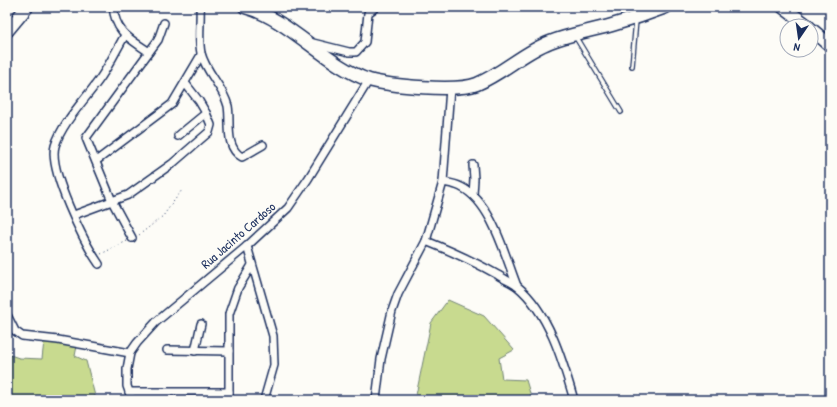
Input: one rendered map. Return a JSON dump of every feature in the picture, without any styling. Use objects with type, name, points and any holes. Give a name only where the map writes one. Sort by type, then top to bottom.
[{"type":"main road","points":[[7,31],[27,7]]},
{"type":"main road","points":[[247,7],[277,22],[349,70],[368,80],[385,83],[450,88],[477,84],[532,50],[574,35],[636,18],[666,7]]},
{"type":"main road","points":[[783,7],[797,18]]},
{"type":"main road","points":[[819,36],[830,45]]},
{"type":"street","points":[[113,7],[116,24],[125,35],[149,52]]},
{"type":"street","points":[[200,7],[200,46],[202,55],[223,93],[227,105],[229,134],[239,155],[244,157],[263,145]]},
{"type":"street","points":[[307,42],[349,52],[356,52],[365,42],[367,16],[370,11],[376,7]]},
{"type":"street","points":[[132,238],[112,201],[96,161],[87,144],[87,135],[158,40],[164,23]]},
{"type":"street","points":[[100,264],[86,244],[59,177],[54,154],[55,147],[71,116],[100,79],[125,35]]},
{"type":"street","points":[[96,161],[169,108],[177,98],[202,55]]},
{"type":"street","name":"Rua Jacinto Cardoso","points":[[132,400],[128,392],[127,369],[130,353],[141,337],[156,322],[247,246],[293,202],[368,80]]},
{"type":"street","points":[[74,215],[128,195],[160,173],[207,134],[211,125],[206,113],[185,83]]},
{"type":"street","points":[[376,400],[381,360],[392,311],[398,294],[426,241],[443,182],[450,88]]},
{"type":"street","points":[[178,136],[206,113]]},
{"type":"street","points":[[473,165],[473,195]]},
{"type":"street","points":[[443,182],[461,187],[473,195],[484,210],[494,228],[517,286],[535,307],[548,328],[563,363],[574,400]]},
{"type":"street","points":[[426,241],[467,258],[517,286]]},
{"type":"street","points":[[247,246],[270,321],[275,354],[272,376],[264,400]]},
{"type":"street","points":[[128,392],[229,396],[229,314],[231,305],[252,265]]},
{"type":"street","points":[[7,315],[15,331],[22,336],[58,340],[130,353]]},
{"type":"street","points":[[195,351],[201,324]]},
{"type":"street","points":[[167,350],[229,351]]},
{"type":"lane","points":[[632,66],[636,18]]},
{"type":"lane","points":[[574,35],[621,112]]},
{"type":"path","points":[[94,256],[115,248],[142,233],[163,216],[182,190]]},
{"type":"green space","points":[[448,300],[484,316],[514,350],[499,358],[502,379],[526,380],[532,400],[415,400],[431,323]]},
{"type":"green space","points":[[44,341],[77,346],[75,356],[86,361],[96,400],[7,400],[7,354],[19,358],[42,359]]}]
